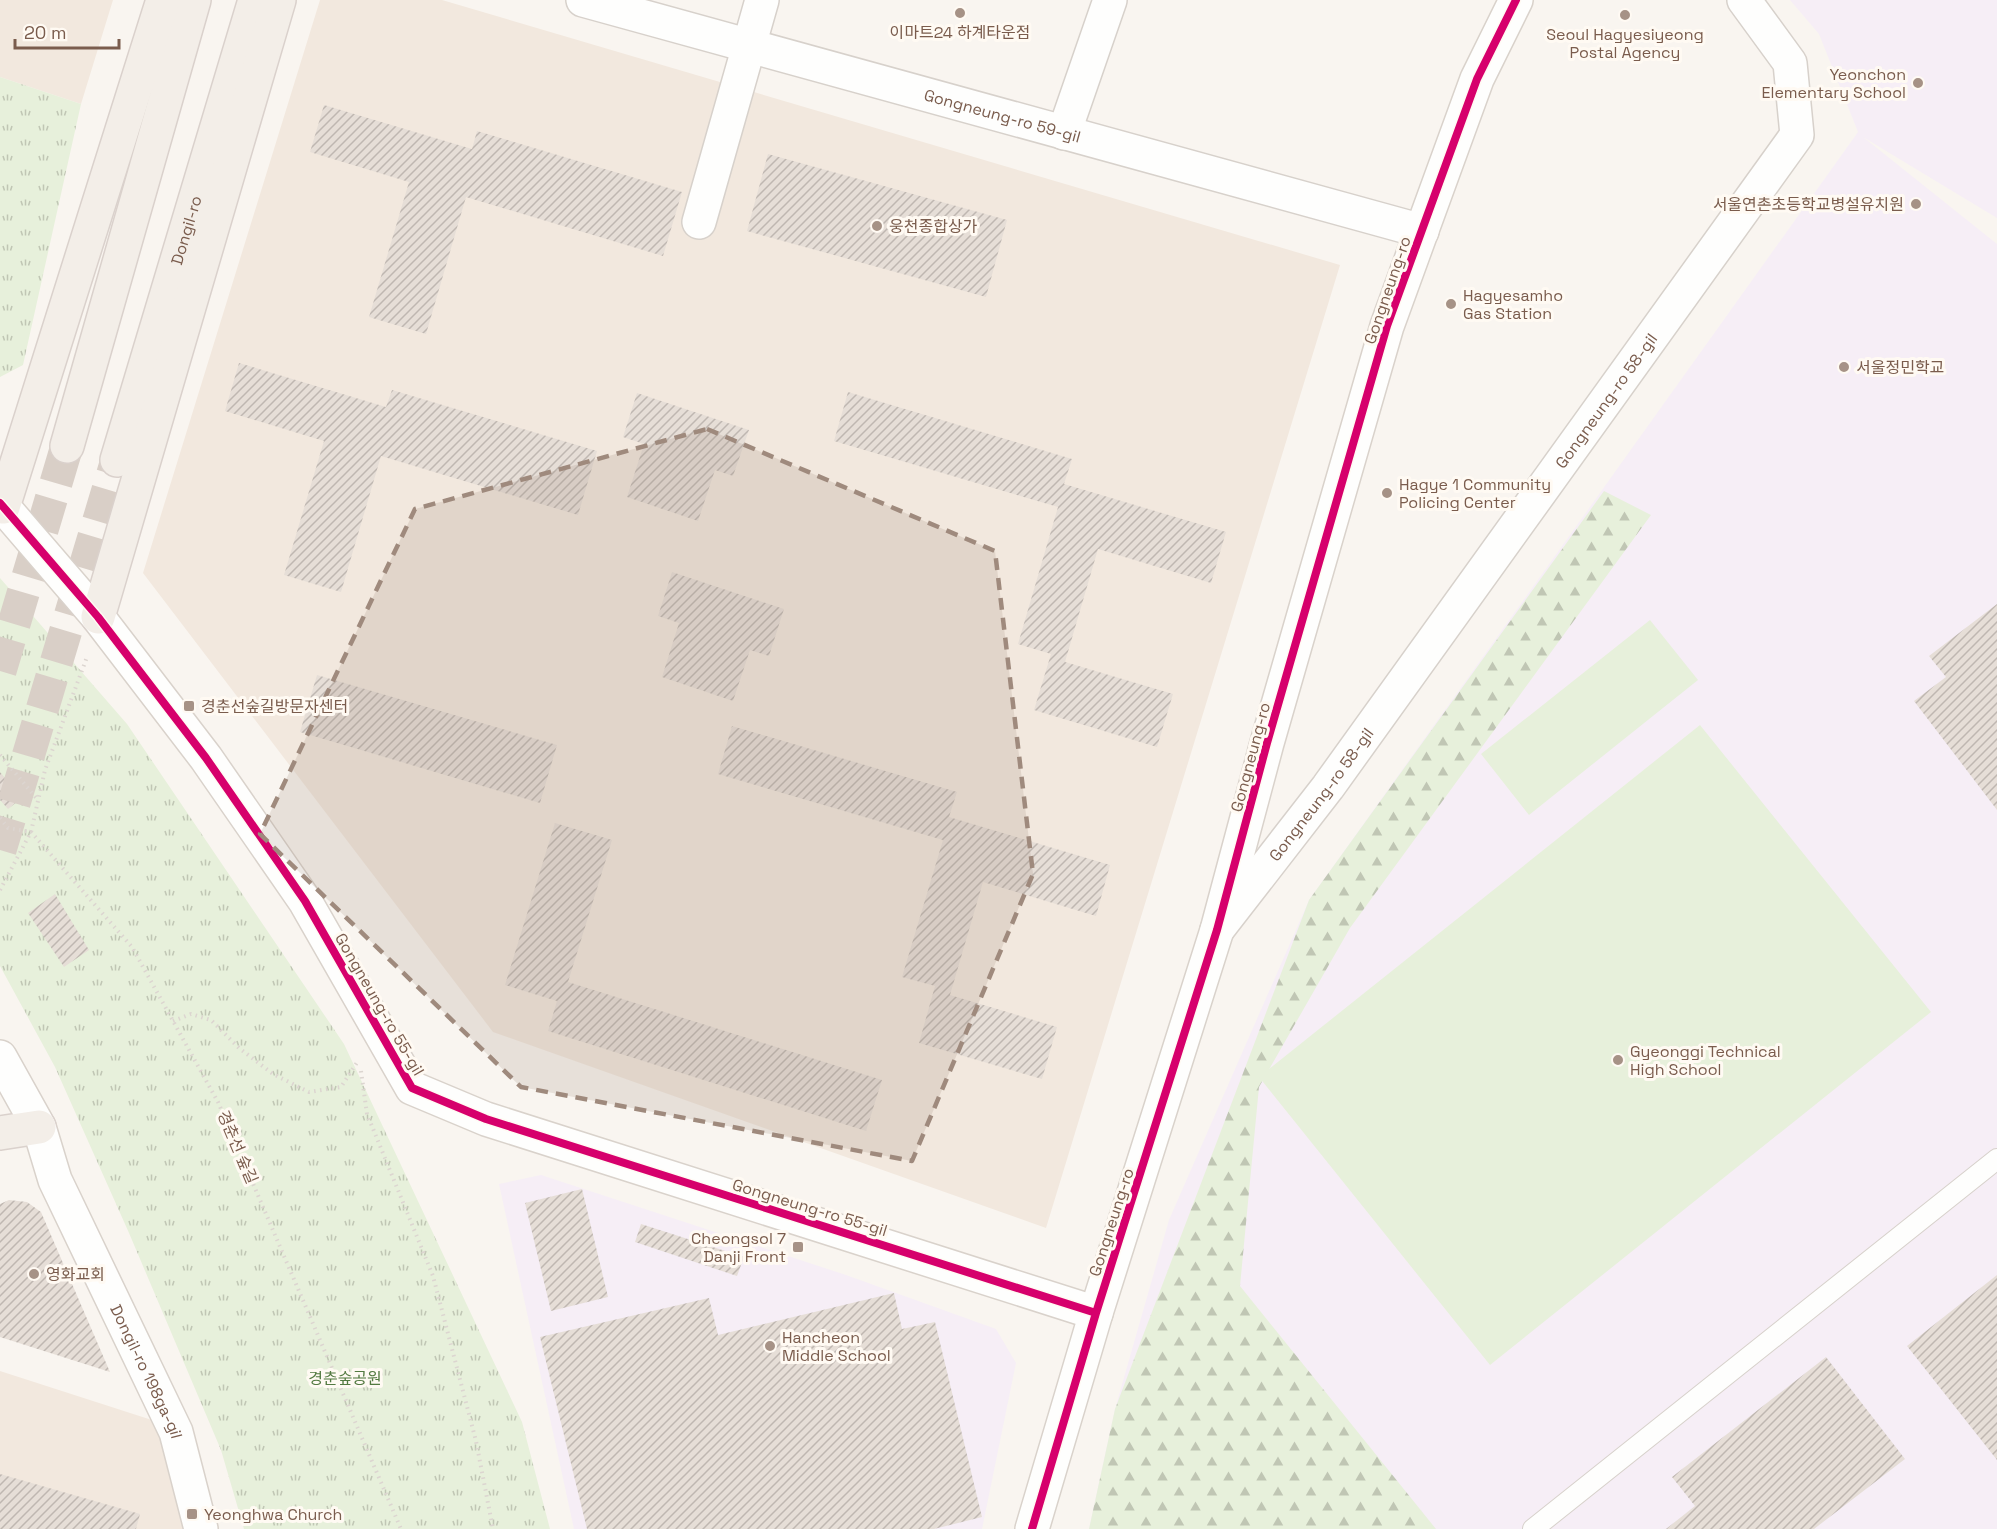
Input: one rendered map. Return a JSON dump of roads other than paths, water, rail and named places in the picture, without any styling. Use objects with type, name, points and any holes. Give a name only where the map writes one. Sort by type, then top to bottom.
[{"type":"main road","points":[[2,505],[164,0]]},
{"type":"main road","points":[[67,447],[194,0]]},
{"type":"main road","name":"Dongil-ro","points":[[117,460],[255,0]]},
{"type":"main road","points":[[98,617],[279,0]]},
{"type":"main road","points":[[0,1133],[39,1127]]},
{"type":"street","name":"Gongneung-ro 59-gil","points":[[583,0],[1422,231]]},
{"type":"street","points":[[699,222],[762,0]]},
{"type":"street","points":[[1064,133],[1110,0]]},
{"type":"street","name":"Gongneung-ro","points":[[1032,1529],[1096,1313],[1217,930],[1267,743],[1388,326],[1477,80],[1516,0]]},
{"type":"street","name":"Gongneung-ro 58-gil","points":[[1217,930],[1328,787],[1797,135],[1790,63],[1744,0]]},
{"type":"street","name":"Gongneung-ro 55-gil","points":[[2,505],[98,617],[206,758],[305,901],[412,1088],[486,1119],[1096,1313]]},
{"type":"street","name":"Dongil-ro 198ga-gil","points":[[0,1057],[39,1127],[55,1180],[176,1432],[201,1529]]},
{"type":"lane","points":[[1533,1529],[1997,1159]]},
{"type":"tunnel","points":[[0,671],[67,446]]},
{"type":"tunnel","points":[[0,850],[117,460]]},
{"type":"place","name":"이마트24 하계타운점","points":[[960,13]]},
{"type":"place","name":"Seoul Hagyesiyeong Postal Agency","points":[[1625,15]]},
{"type":"place","name":"Yeonchon Elementary School","points":[[1918,83]]},
{"type":"place","name":"서울연촌초등학교병설유치원","points":[[1916,204]]},
{"type":"place","name":"웅천종합상가","points":[[877,226]]},
{"type":"place","name":"Hagyesamho Gas Station","points":[[1451,304]]},
{"type":"place","name":"서울정민학교","points":[[1844,367]]},
{"type":"place","name":"Hagye 1 Community Policing Center","points":[[1387,493]]},
{"type":"place","name":"경춘선숲길방문자센터","points":[[189,706]]},
{"type":"place","name":"Gyeonggi Technical High School","points":[[1618,1060]]},
{"type":"place","name":"Cheongsol 7 Danji Front","points":[[798,1247]]},
{"type":"place","name":"영화교회","points":[[34,1274]]},
{"type":"place","name":"Hancheon Middle School","points":[[770,1346]]},
{"type":"place","name":"Yeonghwa Church","points":[[192,1514]]},
{"type":"park label","name":"경춘숲공원","points":[[345,1378]]}]
